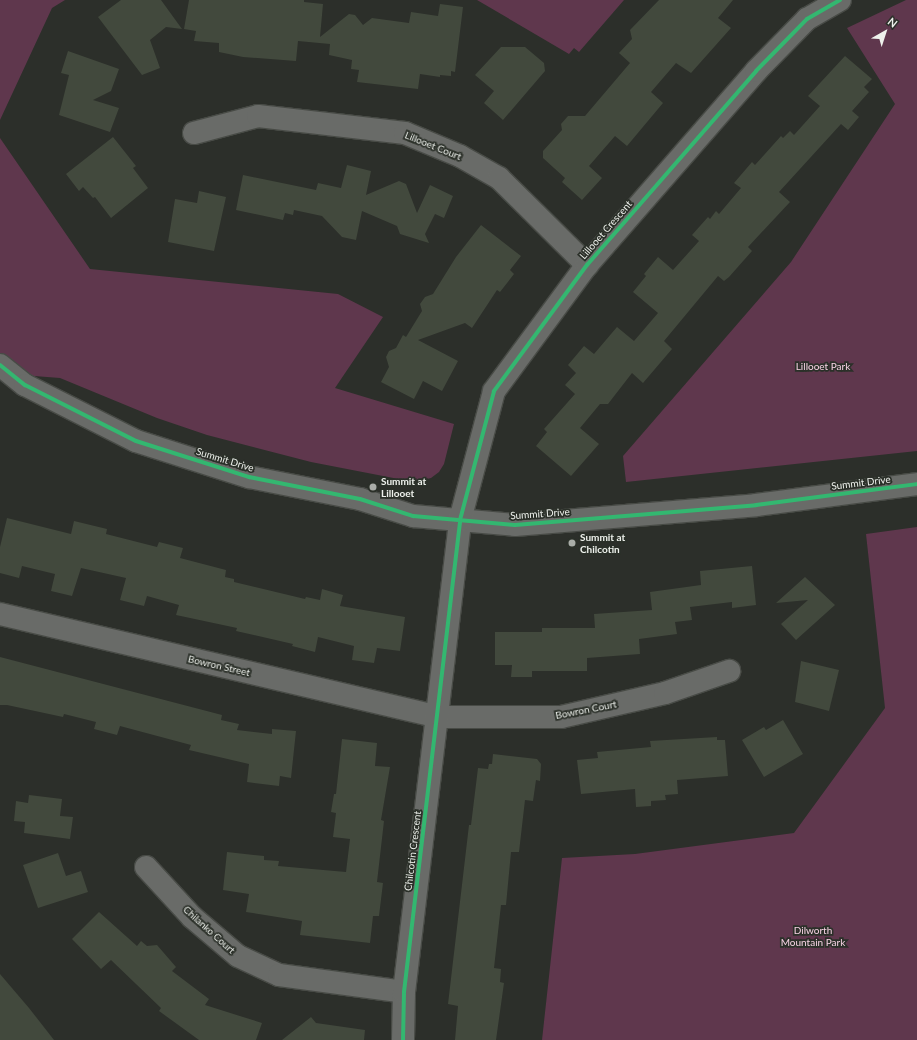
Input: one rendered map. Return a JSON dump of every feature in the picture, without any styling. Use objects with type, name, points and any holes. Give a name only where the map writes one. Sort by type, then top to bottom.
[{"type":"street","name":"Lillooet Crescent","points":[[460,520],[494,391],[587,265],[756,71],[807,20],[840,0]]},
{"type":"street","name":"Lillooet Court","points":[[194,133],[258,116],[405,133],[460,156],[499,178],[587,265]]},
{"type":"street","name":"Summit Drive","points":[[0,365],[25,385],[136,441],[249,476],[360,500],[413,516],[523,525],[756,505],[917,484]]},
{"type":"street","name":"Chilcotin Crescent","points":[[402,1040],[404,992],[438,717],[460,520]]},
{"type":"street","name":"Bowron Street","points":[[0,614],[438,717]]},
{"type":"street","name":"Bowron Court","points":[[438,717],[561,717],[665,693],[729,671]]},
{"type":"street","name":"Chilanko Court","points":[[146,867],[192,917],[238,956],[279,975],[404,992]]},
{"type":"green space","points":[[0,0],[65,0],[52,8],[0,120]]},
{"type":"green space","points":[[477,0],[624,0],[579,52],[574,48],[569,54]]},
{"type":"green space","name":"Lillooet Park","points":[[906,0],[917,0],[917,451],[626,482],[623,456],[791,262],[895,104],[847,28]]},
{"type":"green space","points":[[0,138],[90,269],[338,294],[383,317],[335,388],[454,424],[444,464],[439,472],[431,478],[414,482],[311,462],[207,435],[157,418],[60,378],[21,375],[0,370]]},
{"type":"green space","name":"Dilworth Mountain Park","points":[[917,527],[917,1040],[542,1040],[562,858],[635,854],[794,833],[885,708],[866,534]]},
{"type":"building","points":[[121,0],[161,0],[182,29],[166,27],[150,40],[160,68],[142,75],[98,17]]},
{"type":"building","points":[[189,0],[304,0],[304,2],[323,4],[320,37],[349,14],[355,15],[363,25],[372,18],[409,23],[411,12],[438,16],[440,4],[463,7],[455,72],[451,71],[451,76],[440,75],[440,77],[420,74],[418,89],[357,82],[359,70],[351,69],[352,60],[329,55],[330,44],[298,41],[296,61],[243,57],[219,52],[219,43],[194,41],[196,31],[184,29]]},
{"type":"building","points":[[659,0],[733,0],[718,18],[731,28],[691,73],[676,63],[651,92],[663,103],[627,146],[615,136],[589,166],[602,178],[582,200],[562,182],[565,178],[543,158],[543,151],[562,130],[561,124],[568,116],[585,116],[630,63],[619,53],[632,39],[630,30]]},
{"type":"building","points":[[501,47],[525,47],[544,63],[545,71],[503,120],[484,103],[494,91],[475,75]]},
{"type":"building","points":[[68,51],[119,69],[111,91],[93,100],[119,108],[110,132],[59,115],[69,75],[61,73]]},
{"type":"building","points":[[845,56],[872,79],[864,87],[869,92],[852,111],[859,117],[848,130],[841,124],[779,192],[790,202],[748,247],[752,251],[729,277],[724,281],[718,276],[664,341],[672,349],[643,383],[632,373],[608,404],[600,404],[580,428],[599,444],[571,476],[536,446],[547,432],[544,429],[575,394],[565,385],[576,373],[568,365],[584,346],[594,354],[617,327],[634,341],[658,313],[633,292],[646,276],[644,274],[658,257],[673,270],[699,241],[692,235],[708,217],[710,219],[716,211],[719,214],[741,188],[734,183],[752,162],[755,165],[781,136],[783,138],[790,131],[794,135],[820,106],[808,96]]},
{"type":"building","points":[[113,137],[136,166],[133,168],[148,188],[111,218],[95,197],[93,198],[83,187],[79,191],[66,174]]},
{"type":"building","points":[[347,165],[371,171],[366,195],[399,181],[406,184],[417,213],[430,185],[453,196],[444,218],[435,214],[425,234],[429,243],[400,234],[397,226],[362,211],[356,240],[342,237],[322,216],[294,210],[293,215],[285,213],[283,220],[236,210],[243,175],[316,190],[318,183],[341,188]]},
{"type":"building","points":[[199,191],[226,197],[214,251],[168,242],[175,199],[197,203]]},
{"type":"building","points":[[481,225],[521,256],[510,270],[514,274],[500,292],[497,290],[472,328],[465,323],[418,340],[458,361],[442,391],[423,381],[414,399],[381,382],[389,367],[386,357],[389,351],[396,348],[403,335],[406,337],[422,311],[420,304],[425,297],[433,294],[456,257]]},
{"type":"building","points":[[7,518],[71,534],[74,521],[107,529],[106,534],[157,547],[159,542],[183,548],[180,558],[226,570],[225,577],[234,579],[234,582],[305,599],[306,597],[320,600],[322,589],[343,595],[340,606],[405,617],[400,651],[377,648],[374,663],[352,660],[354,646],[318,637],[315,652],[292,646],[293,644],[236,631],[237,628],[176,615],[179,605],[147,596],[144,606],[120,600],[126,578],[81,568],[72,596],[51,591],[55,574],[22,566],[19,578],[0,573],[0,547]]},
{"type":"building","points":[[752,566],[756,605],[732,608],[732,602],[690,607],[692,620],[675,622],[677,634],[639,639],[640,654],[587,658],[587,671],[532,671],[532,677],[511,677],[512,665],[495,665],[495,632],[542,632],[542,628],[595,628],[594,614],[652,610],[650,592],[701,585],[700,571]]},
{"type":"building","points":[[805,577],[835,605],[796,640],[781,624],[808,600],[776,603]]},
{"type":"building","points":[[0,657],[222,715],[221,720],[239,724],[237,730],[272,734],[272,729],[296,731],[291,778],[280,776],[279,786],[247,782],[249,764],[189,750],[191,745],[120,726],[117,735],[94,729],[96,722],[64,714],[63,717],[7,705],[0,705]]},
{"type":"building","points":[[801,661],[839,670],[829,711],[795,702]]},
{"type":"building","points":[[783,720],[803,754],[764,777],[742,740],[764,727],[766,730]]},
{"type":"building","points":[[717,737],[717,740],[725,740],[728,776],[677,780],[678,794],[665,795],[666,800],[651,801],[651,806],[636,807],[635,789],[581,794],[577,760],[598,758],[597,752],[651,747],[650,741]]},
{"type":"building","points":[[342,739],[377,743],[375,766],[390,767],[381,820],[384,821],[377,882],[383,883],[379,916],[373,916],[370,943],[300,935],[302,921],[246,912],[249,894],[223,890],[227,852],[264,856],[264,860],[279,861],[278,866],[346,872],[350,839],[333,837],[336,813],[331,812],[334,794],[336,794]]},
{"type":"building","points":[[493,754],[537,759],[541,764],[540,781],[536,780],[533,801],[525,800],[519,852],[511,852],[506,905],[501,905],[494,968],[501,969],[500,982],[504,983],[496,1040],[455,1040],[458,1006],[448,1004],[469,825],[471,825],[478,768],[488,769],[489,764],[492,764]]},
{"type":"building","points":[[29,795],[62,799],[60,816],[73,817],[70,839],[24,833],[25,822],[14,821],[16,801],[28,803]]},
{"type":"building","points":[[58,853],[66,876],[81,871],[88,892],[38,908],[23,865]]},
{"type":"building","points":[[99,912],[137,946],[141,941],[147,946],[157,945],[176,967],[172,971],[209,999],[205,1005],[262,1023],[256,1040],[199,1040],[159,1011],[161,1008],[111,960],[101,969],[72,939]]},
{"type":"building","points":[[0,974],[29,1008],[54,1040],[0,1040]]},
{"type":"building","points":[[311,1017],[316,1023],[365,1030],[364,1040],[282,1040]]},
{"type":"cycle path","points":[[403,1040],[404,992],[460,520],[494,391],[587,265],[756,71],[807,19],[840,0]]},
{"type":"cycle path","points":[[0,365],[25,385],[136,441],[249,477],[360,499],[413,516],[515,525],[756,505],[917,484]]},
{"type":"place","name":"Summit at Lillooet","points":[[373,487]]},
{"type":"place","name":"Summit at Chilcotin","points":[[572,543]]}]
